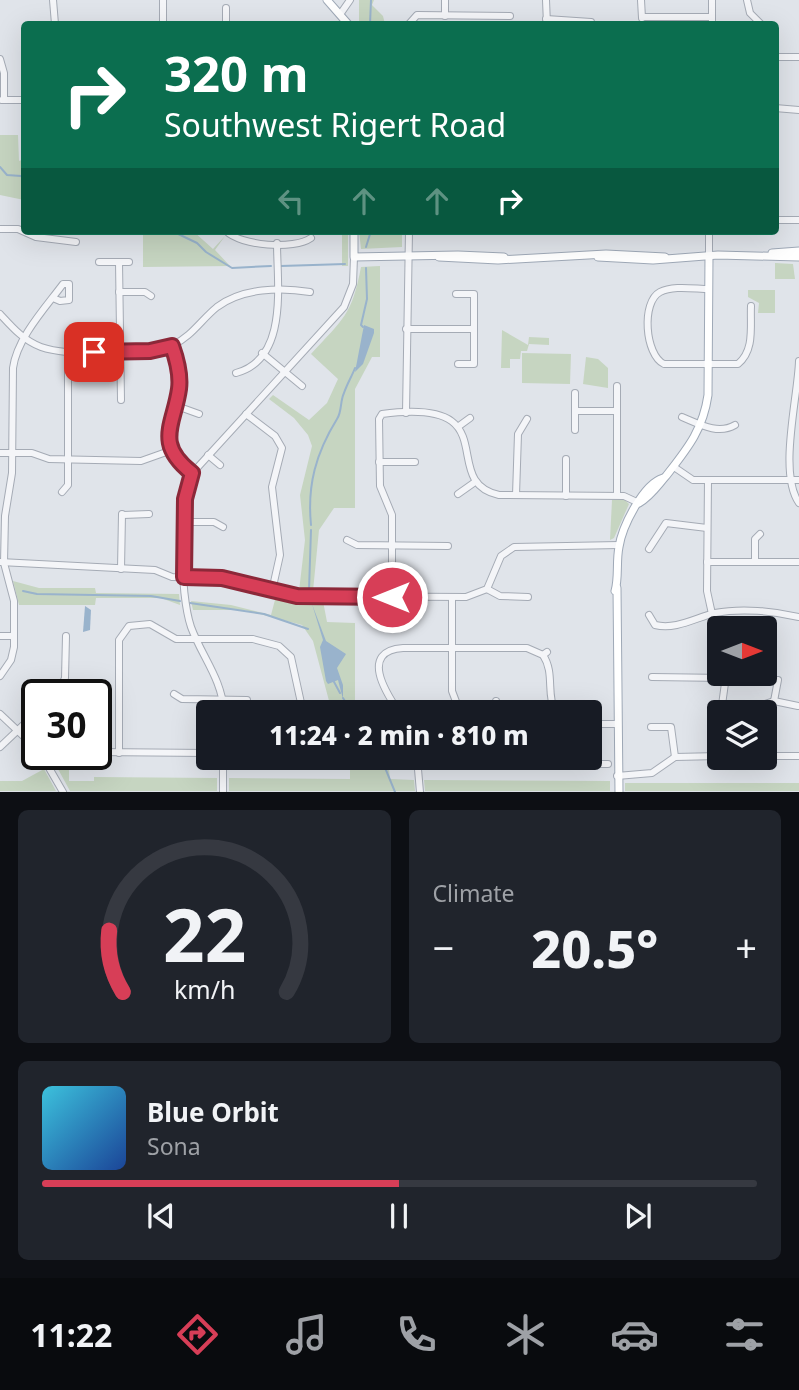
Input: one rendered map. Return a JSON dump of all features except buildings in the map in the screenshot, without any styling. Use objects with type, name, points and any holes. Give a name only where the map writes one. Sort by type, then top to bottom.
[{"type":"main road","points":[[327,0],[346,21]]},
{"type":"main road","points":[[354,235],[354,257],[439,257],[458,254],[504,257],[799,254]]},
{"type":"main road","points":[[617,792],[615,610],[619,545],[625,526],[639,503],[687,453],[702,425],[708,395],[709,256]]},
{"type":"street","points":[[53,0],[55,21]]},
{"type":"street","points":[[163,0],[163,21]]},
{"type":"street","points":[[341,13],[350,0]]},
{"type":"street","points":[[445,0],[445,16]]},
{"type":"street","points":[[546,0],[547,21]]},
{"type":"street","points":[[641,0],[643,18],[712,21],[712,0]]},
{"type":"street","points":[[747,0],[750,13],[758,21]]},
{"type":"street","points":[[226,8],[226,21]]},
{"type":"street","points":[[412,21],[417,15],[510,16]]},
{"type":"street","points":[[564,21],[586,21]]},
{"type":"street","points":[[779,57],[799,57]]},
{"type":"street","points":[[0,59],[4,73],[2,100],[21,100]]},
{"type":"street","points":[[779,108],[799,110]]},
{"type":"street","points":[[779,220],[799,220]]},
{"type":"street","points":[[0,229],[21,230]]},
{"type":"street","points":[[32,235],[76,242]]},
{"type":"street","points":[[232,235],[241,241],[278,243],[304,243],[311,238]]},
{"type":"street","points":[[405,413],[409,235]]},
{"type":"street","points":[[709,235],[709,256]]},
{"type":"street","points":[[236,373],[245,370],[262,353],[276,332],[278,243]]},
{"type":"street","points":[[174,694],[182,699],[222,700],[216,676],[196,639],[186,609],[186,492],[192,473],[347,303],[353,284],[354,257]]},
{"type":"street","points":[[99,262],[129,262]]},
{"type":"street","points":[[119,262],[121,400]]},
{"type":"street","points":[[709,289],[662,291],[651,300],[649,348],[658,361],[664,364],[731,365],[746,357],[750,347],[751,306]]},
{"type":"street","points":[[119,292],[151,296]]},
{"type":"street","points":[[0,314],[26,339],[41,347],[68,352],[150,351],[172,346],[189,336],[228,301],[253,292],[310,292]]},
{"type":"street","points":[[456,294],[474,294],[474,364],[458,364]]},
{"type":"street","points":[[0,676],[12,656],[14,636],[14,597],[2,563],[13,452],[14,360],[53,298]]},
{"type":"street","points":[[406,329],[474,329]]},
{"type":"street","points":[[172,346],[179,376],[168,426],[172,450],[192,473]]},
{"type":"street","points":[[62,492],[68,485],[68,352]]},
{"type":"street","points":[[262,353],[302,386]]},
{"type":"street","points":[[799,361],[793,495],[799,503]]},
{"type":"street","points":[[617,386],[617,495]]},
{"type":"street","points":[[575,393],[575,430]]},
{"type":"street","points":[[5,400],[13,400]]},
{"type":"street","points":[[174,405],[199,414]]},
{"type":"street","points":[[575,411],[617,411]]},
{"type":"street","points":[[392,597],[391,516],[380,486],[380,416],[405,413],[439,414],[459,426],[467,443],[469,470],[475,482],[489,492],[516,495],[617,495],[629,497],[639,503]]},
{"type":"street","points":[[246,414],[275,436],[282,448],[272,487],[280,555],[272,591]]},
{"type":"street","points":[[682,416],[702,425],[728,430],[735,425]]},
{"type":"street","points":[[459,426],[470,418]]},
{"type":"street","points":[[516,495],[518,434],[527,419]]},
{"type":"street","points":[[0,453],[13,452],[68,459],[141,461],[172,450]]},
{"type":"street","points":[[208,455],[220,466]]},
{"type":"street","points":[[566,459],[566,496]]},
{"type":"street","points":[[379,462],[415,462]]},
{"type":"street","points":[[674,467],[687,479],[795,480]]},
{"type":"street","points":[[708,480],[707,592],[712,614]]},
{"type":"street","points":[[458,494],[475,482]]},
{"type":"street","points":[[121,569],[123,514],[149,514]]},
{"type":"street","points":[[185,522],[214,522],[222,527]]},
{"type":"street","points":[[649,549],[666,523],[707,528]]},
{"type":"street","points":[[755,562],[755,539],[760,534]]},
{"type":"street","points":[[347,540],[356,545],[448,546]]},
{"type":"street","points":[[2,563],[155,570],[172,577],[222,578],[297,596],[452,597],[475,596],[487,589],[501,556],[514,547],[619,545]]},
{"type":"street","points":[[707,562],[799,562]]},
{"type":"street","points":[[487,589],[500,596],[528,597]]},
{"type":"street","points":[[452,597],[452,691],[455,700]]},
{"type":"street","points":[[649,615],[655,625],[668,626],[712,614],[771,612],[799,617]]},
{"type":"street","points":[[119,752],[119,640],[123,632],[132,625],[150,624],[176,639],[253,639],[286,650],[302,700]]},
{"type":"street","points":[[0,636],[14,636]]},
{"type":"street","points":[[65,679],[66,636]]},
{"type":"street","points":[[392,700],[380,681],[380,662],[383,656],[395,649],[527,648],[545,653],[549,667],[550,700]]},
{"type":"street","points":[[652,677],[707,676]]},
{"type":"street","points":[[774,700],[778,680]]},
{"type":"street","points":[[777,702],[798,706]]},
{"type":"street","points":[[0,713],[21,732]]},
{"type":"street","points":[[602,724],[617,724]]},
{"type":"street","points":[[0,747],[21,726]]},
{"type":"street","points":[[651,727],[671,727],[675,757]]},
{"type":"street","points":[[112,752],[196,753]]},
{"type":"street","points":[[617,779],[652,773],[675,757],[707,756]]},
{"type":"street","points":[[777,756],[799,756]]},
{"type":"street","points":[[602,764],[608,764]]},
{"type":"street","points":[[51,770],[63,792]]},
{"type":"street","points":[[223,770],[223,792]]},
{"type":"street","points":[[418,770],[420,792]]},
{"type":"green space","points":[[359,0],[374,0],[372,5],[384,21],[359,21]]},
{"type":"green space","points":[[0,135],[18,135],[21,199],[0,195]]},
{"type":"green space","points":[[143,235],[197,235],[213,249],[225,236],[215,250],[230,266],[143,267]]},
{"type":"green space","points":[[342,235],[348,235],[348,266],[342,266]]},
{"type":"green space","points":[[359,235],[402,235],[402,247],[361,249]]},
{"type":"green space","points":[[775,263],[793,264],[795,279],[775,279]]},
{"type":"green space","points":[[380,266],[380,357],[372,357],[355,389],[355,508],[334,508],[319,530],[313,591],[299,591],[305,540],[300,495],[312,446],[308,435],[294,418],[269,399],[273,395],[309,420],[327,403],[338,379],[311,354],[345,315],[354,296],[361,267]]},
{"type":"green space","points":[[748,290],[775,290],[775,313],[758,313],[759,303],[748,297]]},
{"type":"green space","points":[[502,330],[528,345],[529,337],[549,338],[549,345],[529,344],[527,351],[521,351],[520,359],[510,359],[510,368],[501,368]]},
{"type":"green space","points":[[522,353],[571,354],[570,384],[522,383]]},
{"type":"green space","points":[[586,357],[598,359],[608,368],[608,388],[583,384]]},
{"type":"green space","points":[[612,500],[625,500],[629,504],[614,538],[610,540]]},
{"type":"green space","points":[[13,581],[39,588],[95,588],[96,593],[179,594],[180,605],[161,598],[96,598],[95,605],[19,605]]},
{"type":"green space","points":[[276,596],[323,601],[327,622],[355,623],[355,700],[329,700],[313,641],[302,625],[244,610],[193,610],[191,601],[231,605],[271,615]]},
{"type":"green space","points":[[45,770],[56,791],[0,791],[0,781],[22,781]]},
{"type":"green space","points":[[59,770],[69,770],[69,781],[94,781],[94,777],[217,778],[217,791],[70,791]]},
{"type":"green space","points":[[350,770],[389,770],[390,779],[414,780],[415,791],[229,791],[229,778],[350,779]]},
{"type":"green space","points":[[424,780],[610,781],[610,791],[425,791]]},
{"type":"green space","points":[[625,783],[799,783],[799,791],[625,791]]},
{"type":"water","points":[[364,325],[374,329],[374,333],[363,364],[355,372]]},
{"type":"water","points":[[312,604],[326,641],[346,654],[337,668],[343,685],[343,699],[338,680],[328,684],[326,681],[320,647],[323,640]]},
{"type":"water","points":[[85,606],[91,610],[90,630],[83,632]]},
{"type":"waterway","points":[[370,21],[371,0]]},
{"type":"waterway","points":[[0,167],[7,175],[21,176]]},
{"type":"waterway","points":[[180,235],[197,243],[232,268],[271,266]]},
{"type":"waterway","points":[[366,247],[370,235]]},
{"type":"waterway","points":[[281,266],[345,264]]},
{"type":"waterway","points":[[363,327],[361,325],[367,299],[366,268]]},
{"type":"waterway","points":[[311,525],[310,496],[318,457],[339,416],[343,396],[355,368]]},
{"type":"waterway","points":[[309,590],[311,530]]},
{"type":"waterway","points":[[23,591],[37,594],[151,596],[180,601]]},
{"type":"waterway","points":[[190,603],[264,614],[308,629]]},
{"type":"waterway","points":[[333,680],[340,693]]},
{"type":"waterway","points":[[386,770],[395,792]]},
{"type":"route","points":[[94,352],[150,351],[172,346],[177,361],[179,387],[168,426],[170,440],[172,450],[180,462],[192,473],[185,499],[184,577],[222,578],[297,596],[392,597]]}]
